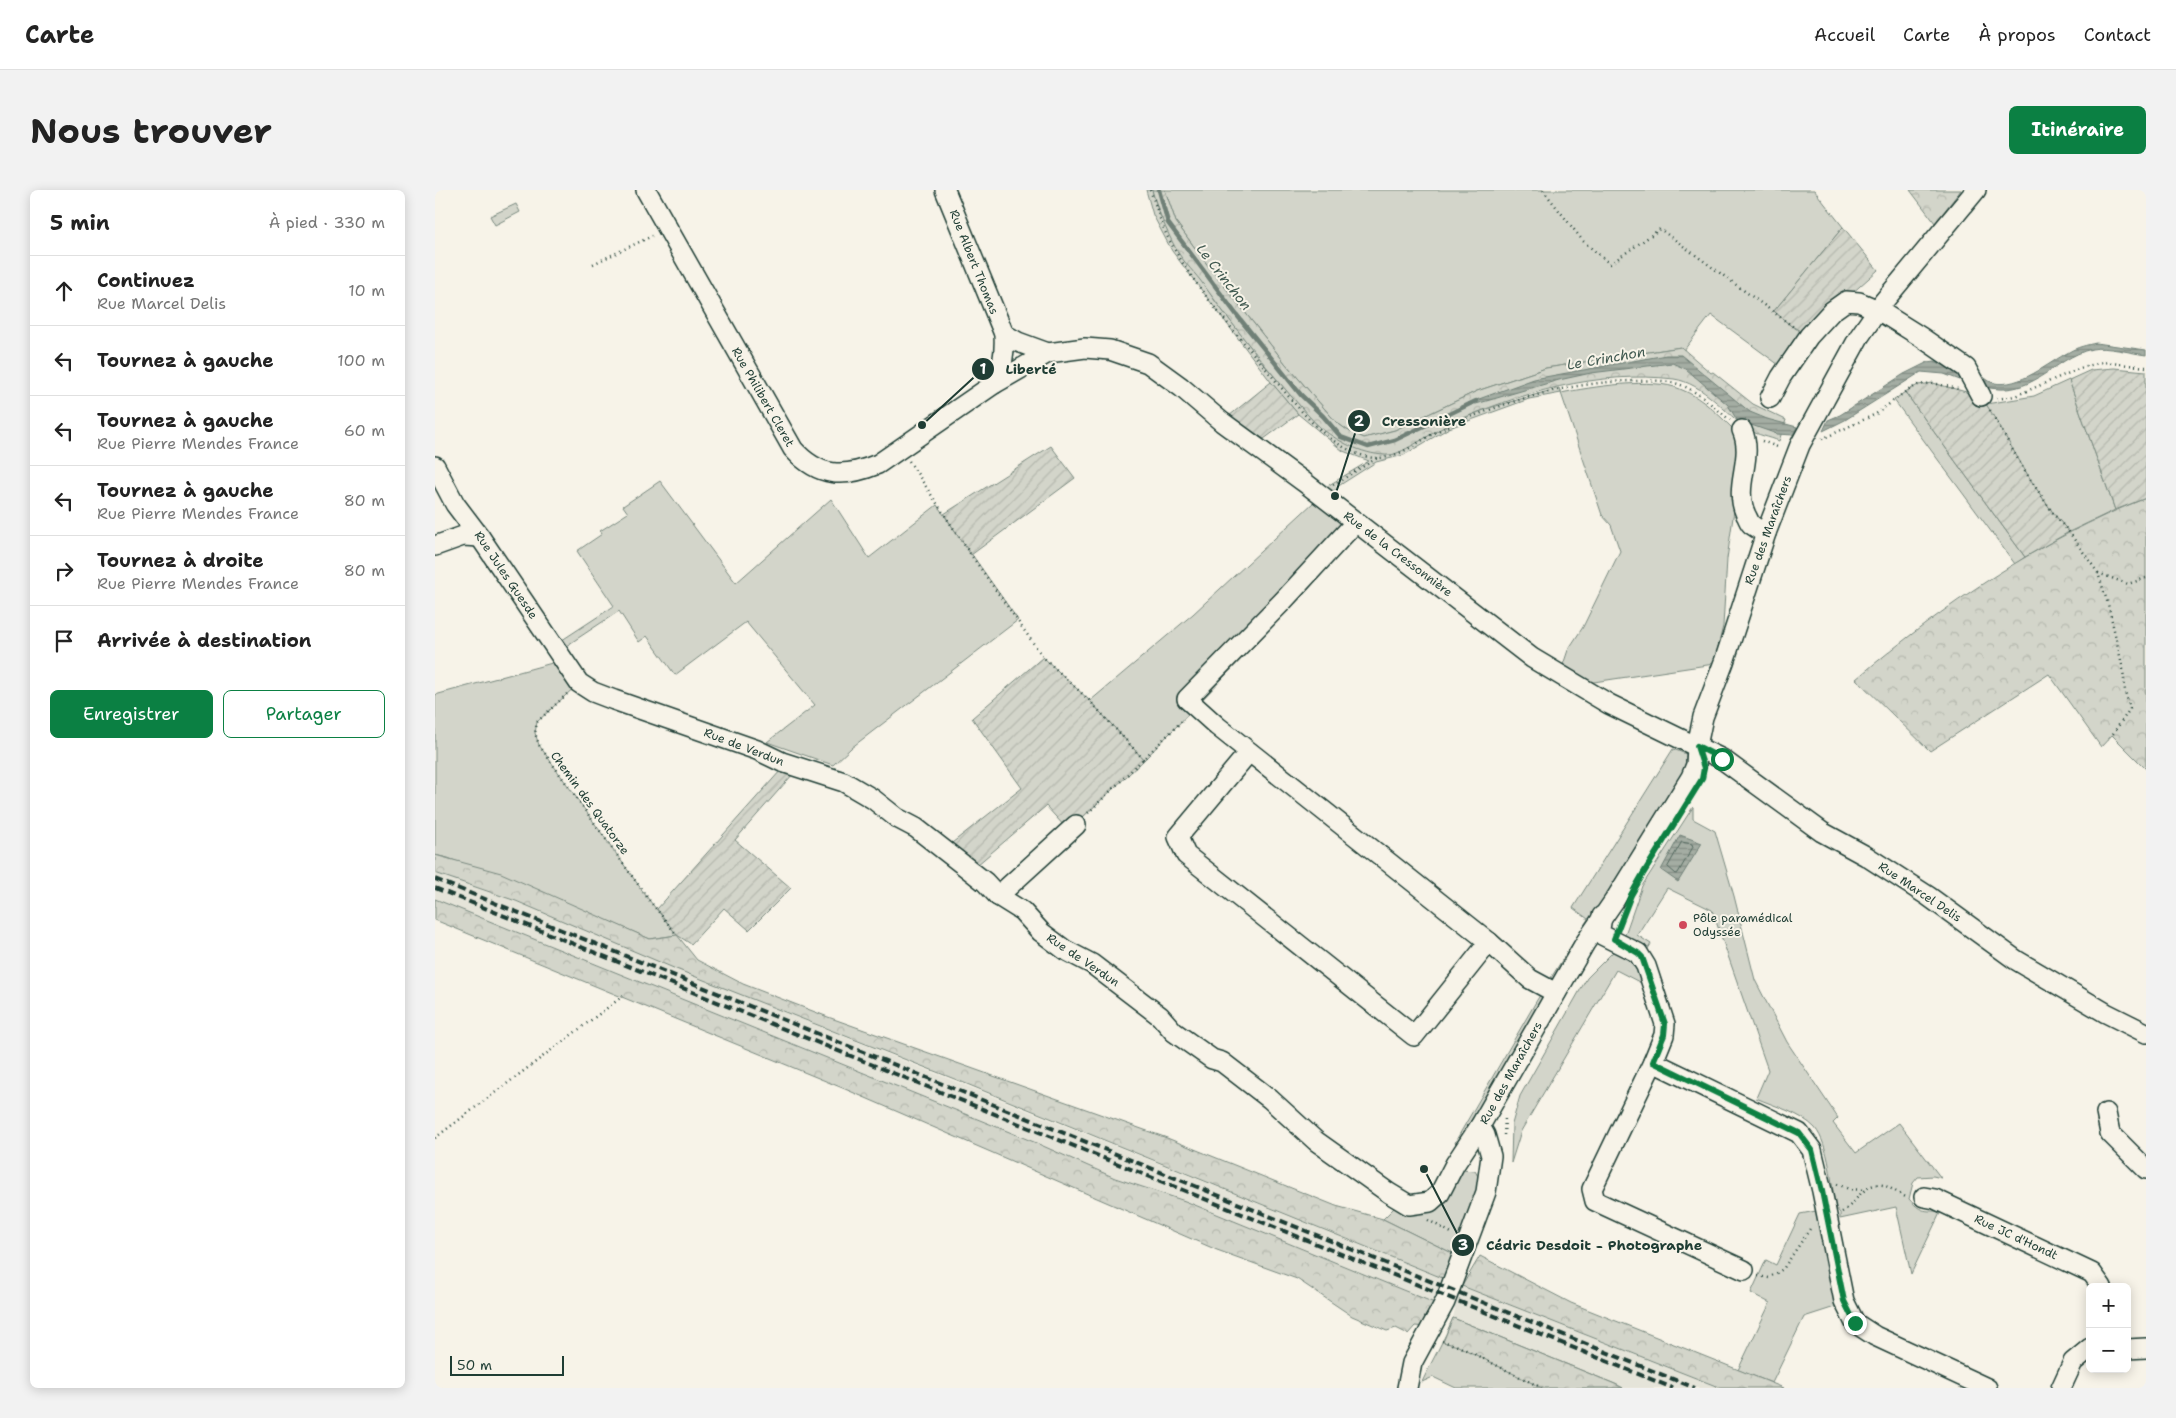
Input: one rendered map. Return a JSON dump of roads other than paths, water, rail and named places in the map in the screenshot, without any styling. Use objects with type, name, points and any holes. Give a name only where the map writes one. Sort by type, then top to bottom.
[{"type":"street","name":"Rue Philibert Cleret","points":[[646,190],[793,449],[816,468],[838,474],[858,472],[878,464],[900,451],[994,384],[1048,353]]},
{"type":"street","name":"Rue Albert Thomas","points":[[945,190],[1004,334],[1005,350],[1003,362],[994,384]]},
{"type":"street","name":"Rue des Maraîchers","points":[[1407,1388],[1412,1363],[1428,1336],[1453,1282],[1486,1192],[1491,1156],[1485,1135],[1480,1126],[1560,987],[1593,950],[1606,930],[1616,898],[1691,777],[1696,765],[1697,746],[1703,717],[1724,662],[1766,533],[1800,445],[1859,337],[1878,310],[1976,190]]},
{"type":"street","points":[[1771,398],[1781,377],[1809,336],[1832,311],[1846,301],[1859,302],[1878,310],[1966,368],[1981,396]]},
{"type":"street","points":[[1004,334],[1018,342],[1048,353]]},
{"type":"street","name":"Rue de la Cressonnière","points":[[1048,353],[1085,348],[1110,350],[1148,363],[1181,387],[1222,422],[1324,497],[1355,523],[1532,658],[1616,708],[1697,746]]},
{"type":"street","points":[[1742,430],[1746,438],[1747,458],[1742,481],[1741,504],[1751,524],[1766,533]]},
{"type":"street","name":"Rue Jules Guesde","points":[[435,466],[455,504],[480,537],[579,683]]},
{"type":"street","points":[[1355,523],[1283,601],[1187,699],[1249,752],[1489,942],[1530,979],[1560,987]]},
{"type":"street","points":[[435,546],[463,536],[480,537]]},
{"type":"street","name":"Rue de Verdun","points":[[579,683],[593,692],[613,700],[757,750],[782,762],[844,782],[873,799],[897,818],[916,828],[985,882],[999,896],[1022,911],[1041,932],[1065,950],[1092,964],[1160,1016],[1174,1032],[1212,1059],[1222,1062],[1256,1088],[1298,1122],[1317,1141],[1389,1193],[1409,1204],[1430,1202],[1440,1193],[1455,1164],[1480,1126]]},
{"type":"street","name":"Rue Marcel Delis","points":[[1697,746],[1747,776],[1762,790],[1822,832],[1866,856],[1928,896],[2016,960],[2106,1013],[2146,1033]]},
{"type":"street","points":[[1249,752],[1178,838],[1185,855],[1414,1036],[1489,942]]},
{"type":"street","points":[[999,896],[1076,825]]},
{"type":"street","points":[[1606,930],[1642,957],[1665,1024],[1664,1035],[1653,1062],[1592,1189],[1595,1201],[1744,1270]]},
{"type":"street","points":[[1653,1062],[1799,1133],[1812,1150],[1844,1301],[1855,1323],[1875,1336],[1987,1388]]},
{"type":"street","points":[[2106,1113],[2110,1133],[2146,1169]]},
{"type":"street","name":"Rue JC d'Hondt","points":[[1924,1197],[1935,1199],[2092,1273],[2099,1283]]},
{"type":"street","points":[[2131,1349],[2146,1348]]},
{"type":"street","points":[[2061,1388],[2073,1362],[2086,1351]]},
{"type":"water","points":[[2096,343],[2146,350],[2146,355],[2111,349],[2092,349],[2065,361],[2041,377],[2015,388],[1999,389],[1982,386],[1977,374],[1994,383],[2014,382],[2033,374],[2072,350]]},
{"type":"water","points":[[1666,355],[1681,355],[1750,412],[1797,427],[1793,435],[1777,434],[1737,420],[1728,405],[1686,369],[1672,363],[1591,373],[1559,380],[1476,404],[1468,403],[1534,379]]},
{"type":"water","points":[[1935,361],[1964,375],[1968,383],[1944,374],[1921,372],[1845,420],[1823,431],[1828,420],[1840,415],[1904,374],[1928,362]]},
{"type":"water","points":[[1680,835],[1702,843],[1678,882],[1661,870]]},
{"type":"waterway","name":"Le Crinchon","points":[[1159,190],[1168,223],[1236,314],[1301,395],[1341,437],[1368,447],[1395,440],[1476,401]]},
{"type":"railway","points":[[435,879],[1695,1388]]},
{"type":"railway","points":[[435,888],[1673,1388]]},
{"type":"place","name":"Liberté","points":[[922,425]]},
{"type":"place","name":"Cressonière","points":[[1335,496]]},
{"type":"place","name":"Pôle paramédical Odyssée","points":[[1683,925]]},
{"type":"place","name":"Cédric Desdoit - Photographe","points":[[1424,1169]]}]
